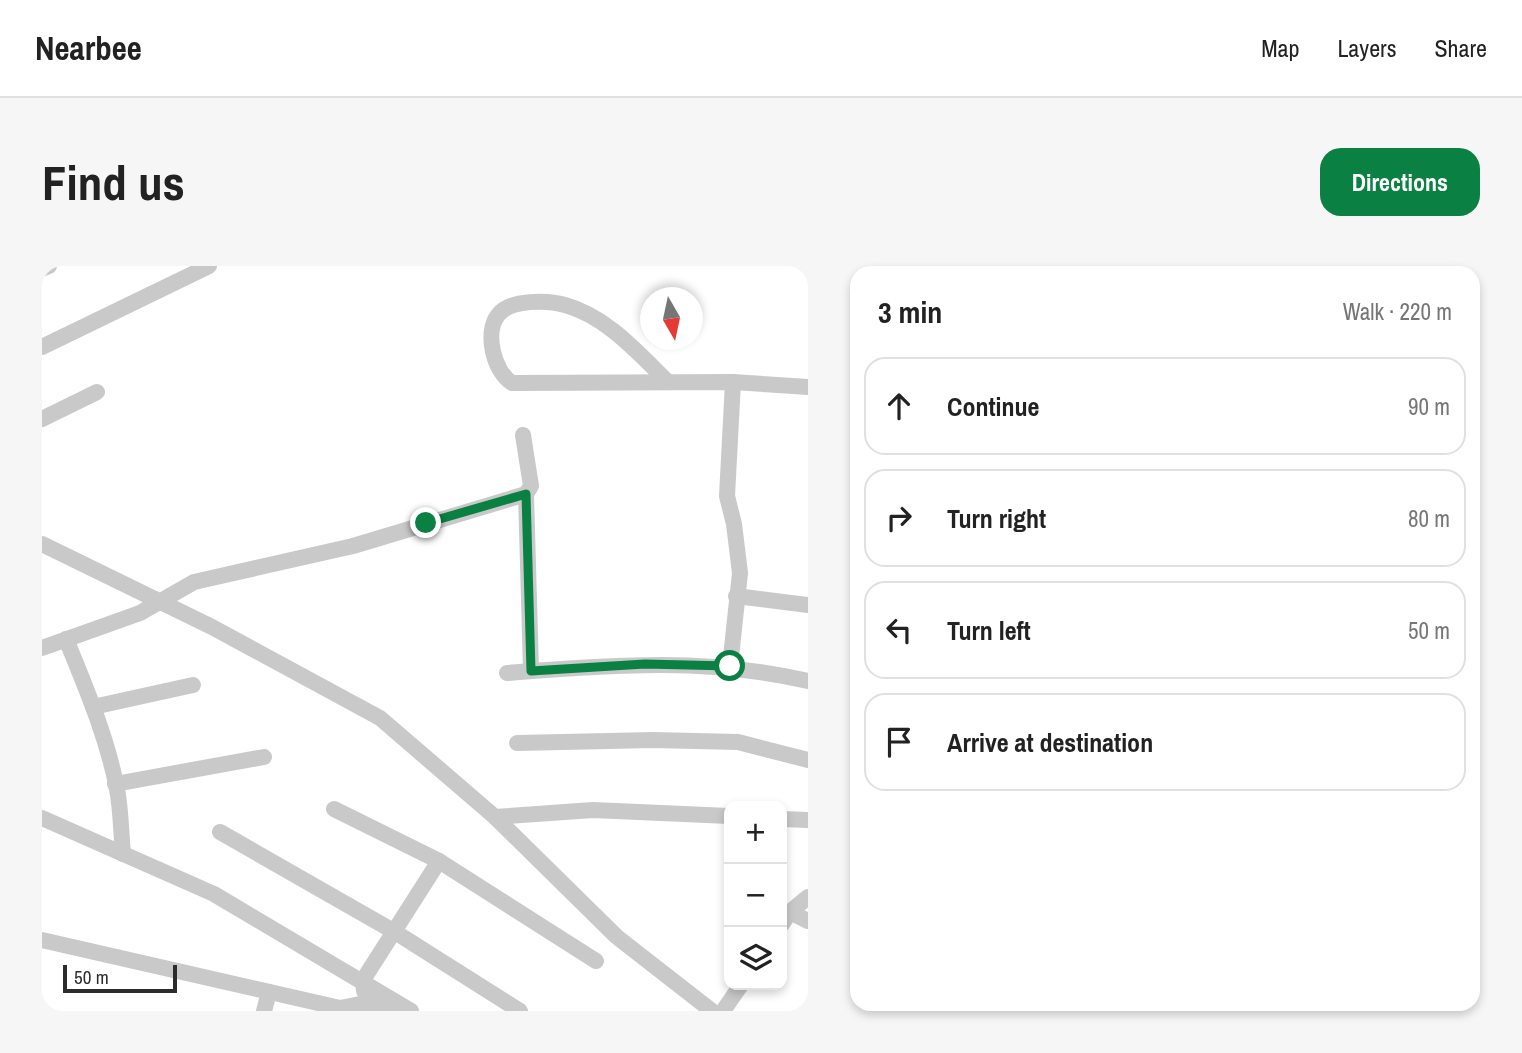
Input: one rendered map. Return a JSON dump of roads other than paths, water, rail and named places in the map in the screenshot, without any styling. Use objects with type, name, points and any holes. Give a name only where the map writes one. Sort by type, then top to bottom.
[{"type":"street","points":[[42,269],[49,266]]},
{"type":"street","points":[[42,347],[209,266]]},
{"type":"street","points":[[668,382],[616,334],[592,317],[565,305],[539,302],[513,306],[498,314],[493,323],[496,362],[502,377],[512,383],[733,382],[808,387]]},
{"type":"street","points":[[730,666],[740,573],[734,524],[727,496],[733,382]]},
{"type":"street","points":[[42,419],[97,392]]},
{"type":"street","points":[[523,435],[531,486],[526,494],[531,671]]},
{"type":"street","points":[[42,648],[140,613],[194,582],[353,546],[526,494]]},
{"type":"street","points":[[42,544],[160,601],[380,718],[495,817],[617,937],[712,1011]]},
{"type":"street","points":[[737,596],[808,605]]},
{"type":"street","points":[[66,639],[93,707],[116,784],[123,854]]},
{"type":"street","points":[[507,673],[645,664],[730,666],[808,681]]},
{"type":"street","points":[[93,707],[193,685]]},
{"type":"street","points":[[517,743],[653,740],[738,742],[808,760]]},
{"type":"street","points":[[116,784],[264,757]]},
{"type":"street","points":[[334,809],[439,861],[596,961]]},
{"type":"street","points":[[495,817],[593,810],[724,816]]},
{"type":"street","points":[[42,818],[214,894],[363,980],[407,1009]]},
{"type":"street","points":[[787,819],[808,820]]},
{"type":"street","points":[[220,832],[394,932],[520,1011]]},
{"type":"street","points":[[366,1007],[363,980],[439,861]]},
{"type":"street","points":[[787,917],[808,897]]},
{"type":"street","points":[[787,918],[808,921]]},
{"type":"street","points":[[42,940],[340,1008],[407,1009]]},
{"type":"street","points":[[723,1011],[738,990]]},
{"type":"street","points":[[264,1011],[269,992]]}]
